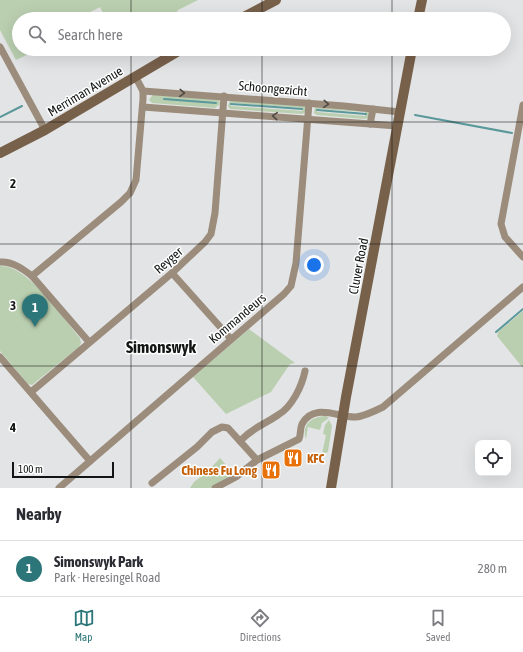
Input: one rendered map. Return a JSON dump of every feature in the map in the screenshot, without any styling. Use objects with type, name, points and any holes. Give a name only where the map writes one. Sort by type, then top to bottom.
[{"type":"street","points":[[253,12],[276,0]]},
{"type":"street","points":[[419,12],[422,0]]},
{"type":"street","points":[[0,47],[45,130]]},
{"type":"street","name":"Merriman Avenue","points":[[0,153],[45,130],[170,56]]},
{"type":"street","name":"Cluver Road","points":[[331,488],[411,56]]},
{"type":"street","points":[[32,276],[130,193],[137,174],[143,107],[143,91],[135,76]]},
{"type":"street","name":"Schoongezicht","points":[[143,91],[224,96],[400,112]]},
{"type":"street","name":"Reyger","points":[[31,392],[172,273],[205,242],[211,234],[215,213],[224,96]]},
{"type":"street","name":"Kommandeurs","points":[[59,488],[284,294],[291,286],[295,273],[309,103]]},
{"type":"street","points":[[523,105],[501,224],[505,237],[523,258]]},
{"type":"street","points":[[143,107],[308,118],[397,126]]},
{"type":"street","points":[[370,124],[373,109]]},
{"type":"street","points":[[0,262],[6,262],[21,268],[32,276],[89,342]]},
{"type":"street","points":[[172,273],[231,339]]},
{"type":"street","points":[[215,488],[236,477],[257,460],[299,439],[303,422],[312,414],[319,412],[344,414],[355,417],[382,407],[523,287]]},
{"type":"street","points":[[0,357],[90,461]]},
{"type":"street","points":[[240,440],[252,429],[284,411],[303,384],[306,371]]},
{"type":"street","points":[[152,483],[161,478],[216,429],[222,427],[228,428],[257,460]]},
{"type":"green space","points":[[0,0],[198,0],[176,12],[102,12],[100,7],[90,12],[12,12],[12,52],[0,30]]},
{"type":"green space","points":[[14,56],[24,56],[16,60]]},
{"type":"green space","points":[[153,94],[219,100],[220,104],[215,108],[152,103],[149,100]]},
{"type":"green space","points":[[230,100],[305,106],[306,112],[302,114],[230,109],[228,106]],"holes":[[[231,103],[302,108],[302,111],[231,106]]]},
{"type":"green space","points":[[315,107],[368,111],[369,113],[368,118],[365,119],[317,115],[314,113]],"holes":[[[317,109],[365,112],[365,116],[317,112]]]},
{"type":"green space","points":[[0,266],[10,268],[22,274],[33,283],[44,294],[80,338],[81,343],[79,347],[32,385],[28,384],[0,351]]},
{"type":"green space","points":[[523,311],[523,368],[497,336],[498,332]]},
{"type":"green space","points":[[249,329],[295,363],[290,364],[271,392],[226,414],[193,377]]},
{"type":"green space","points":[[321,416],[326,416],[329,418],[322,423],[320,430],[308,427],[306,439],[305,430],[309,422]]},
{"type":"green space","points":[[329,420],[332,426],[328,452],[322,454],[326,435],[323,434],[325,425]]},
{"type":"green space","points":[[220,458],[234,474],[210,488],[190,488],[194,482],[207,472]]},
{"type":"waterway","points":[[164,99],[216,103]]},
{"type":"waterway","points":[[231,104],[302,109]]},
{"type":"waterway","points":[[0,117],[22,106]]},
{"type":"waterway","points":[[317,110],[366,114]]},
{"type":"waterway","points":[[415,115],[512,133]]},
{"type":"waterway","points":[[496,332],[523,309]]},
{"type":"place","name":"Simonswyk Park","points":[[35,327]]},
{"type":"place","name":"KFC","points":[[293,458]]},
{"type":"place","name":"Chinese Fu Long","points":[[271,470]]},
{"type":"district","name":"Simonswyk","points":[[161,347]]}]
